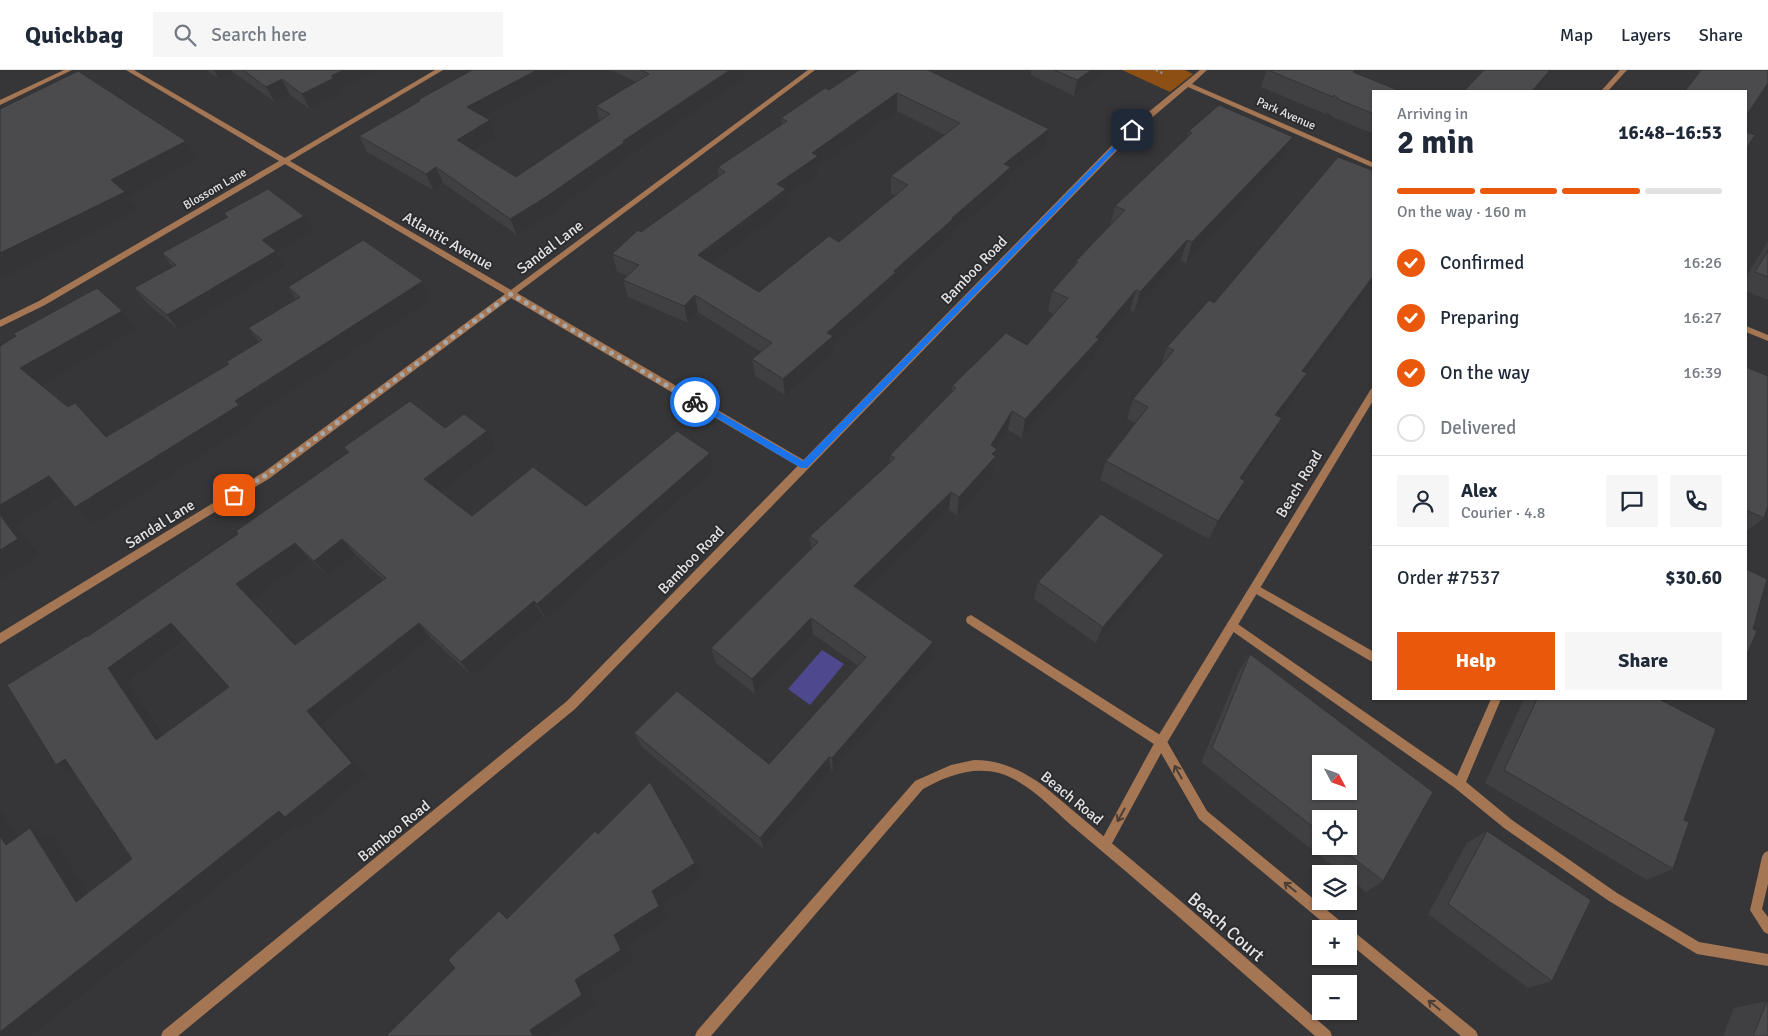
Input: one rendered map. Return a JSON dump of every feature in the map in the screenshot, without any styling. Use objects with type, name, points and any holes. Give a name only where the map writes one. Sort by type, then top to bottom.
[{"type":"street","points":[[0,103],[69,70]]},
{"type":"street","name":"Atlantic Avenue","points":[[129,70],[804,466]]},
{"type":"street","name":"Blossom Lane","points":[[0,324],[42,303],[440,70]]},
{"type":"street","name":"Sandal Lane","points":[[0,639],[268,474],[812,70]]},
{"type":"street","name":"Bamboo Road","points":[[168,1036],[571,705],[1132,130],[1204,70]]},
{"type":"street","points":[[1605,90],[1624,70]]},
{"type":"street","name":"Park Avenue","points":[[1187,84],[1372,165]]},
{"type":"street","points":[[1747,329],[1768,338]]},
{"type":"street","name":"Beach Road","points":[[702,1036],[920,785],[938,774],[964,766],[985,766],[1008,770],[1028,783],[1105,845],[1162,742],[1372,394]]},
{"type":"street","points":[[1255,588],[1372,657]]},
{"type":"street","points":[[972,620],[1162,742],[1203,815],[1330,920]]},
{"type":"street","points":[[1232,625],[1459,784],[1508,824],[1613,897],[1697,948],[1768,960]]},
{"type":"street","points":[[1459,784],[1496,700]]},
{"type":"street","name":"Beach Court","points":[[1105,845],[1325,1036]]},
{"type":"street","points":[[1768,857],[1756,910],[1768,928]]},
{"type":"street","points":[[1357,942],[1471,1036]]},
{"type":"shaded area","points":[[1122,70],[1185,70],[1193,74],[1170,92]]},
{"type":"shaded area","points":[[822,650],[844,664],[810,705],[788,689]]},
{"type":"building","points":[[243,70],[343,70],[331,76],[334,78],[302,94],[282,79],[266,87]]},
{"type":"building","points":[[472,70],[537,70],[467,107],[490,120],[457,140],[516,177],[610,114],[596,106],[649,74],[640,70],[730,70],[623,141],[625,142],[546,197],[510,219],[436,167],[426,174],[359,136]]},
{"type":"building","points":[[859,70],[928,70],[1049,129],[1004,164],[1011,167],[952,218],[894,271],[896,272],[827,333],[833,336],[783,379],[752,359],[772,343],[695,295],[684,306],[623,280],[639,265],[612,254],[638,230],[641,232],[725,172],[718,167],[787,121],[781,118],[825,88],[829,90]],"holes":[[[897,93],[960,123],[891,176],[908,185],[839,242],[829,236],[759,292],[698,255],[786,189],[777,184],[818,156],[812,153]]]},
{"type":"building","points":[[1054,70],[1091,70],[1077,80]]},
{"type":"building","points":[[1268,70],[1355,70],[1353,72],[1398,90],[1372,90],[1372,113],[1340,100],[1334,95],[1333,97]]},
{"type":"building","points":[[1484,70],[1550,70],[1533,90],[1465,90]]},
{"type":"building","points":[[1701,70],[1768,70],[1768,83],[1747,114],[1747,90],[1686,90]]},
{"type":"building","points":[[78,71],[186,141],[111,180],[125,192],[0,253],[0,109]]},
{"type":"building","points":[[1219,105],[1293,137],[1192,242],[1187,240],[1140,292],[1136,290],[1096,337],[1099,339],[1025,419],[1012,411],[991,445],[997,449],[992,454],[996,456],[959,497],[951,492],[854,586],[933,642],[832,758],[829,757],[760,838],[634,733],[677,691],[769,764],[866,657],[811,618],[752,679],[711,648],[818,542],[810,536],[895,458],[890,455],[956,388],[952,386],[1006,333],[1027,345],[1068,298],[1052,291],[1078,262],[1076,261],[1125,210],[1115,206],[1192,133],[1189,131]]},
{"type":"building","points":[[1747,132],[1755,135],[1747,147]]},
{"type":"building","points":[[1338,157],[1372,170],[1372,278],[1302,371],[1307,373],[1275,415],[1282,418],[1240,478],[1245,481],[1218,521],[1106,461],[1148,407],[1133,399],[1174,350],[1167,347],[1209,300],[1214,303]]},
{"type":"building","points":[[268,189],[304,216],[262,240],[276,251],[167,315],[134,288],[176,265],[162,253],[228,217],[224,213]]},
{"type":"building","points":[[363,240],[423,281],[235,401],[239,405],[75,507],[49,476],[0,505],[0,346],[16,336],[13,334],[97,288],[122,311],[20,368],[68,407],[75,403],[106,437],[229,364],[226,362],[262,340],[248,328],[300,297],[288,287]]},
{"type":"building","points":[[1768,250],[1768,277],[1755,272]]},
{"type":"building","points":[[1747,367],[1768,376],[1768,506],[1764,518],[1747,510]]},
{"type":"building","points":[[410,401],[445,428],[464,414],[487,431],[424,479],[472,516],[533,467],[586,506],[677,431],[710,453],[537,604],[534,601],[461,662],[419,623],[307,711],[352,763],[285,817],[279,811],[0,1032],[0,836],[6,845],[30,828],[76,902],[132,859],[65,759],[56,765],[7,685],[87,637],[238,534],[236,531],[349,452],[344,447]],"holes":[[[342,539],[386,578],[295,645],[236,584],[295,543],[314,561]],[[171,623],[229,687],[156,740],[108,668]]]},
{"type":"building","points":[[1101,514],[1164,555],[1103,627],[1038,582]]},
{"type":"building","points":[[0,515],[18,539],[0,550]]},
{"type":"building","points":[[1747,569],[1767,579],[1753,629],[1757,631],[1747,655]]},
{"type":"building","points":[[1250,654],[1433,792],[1383,881],[1350,855],[1357,855],[1357,810],[1312,810],[1312,826],[1212,748]]},
{"type":"building","points":[[1537,700],[1661,700],[1716,729],[1684,820],[1689,822],[1673,869],[1504,770]]},
{"type":"building","points":[[650,782],[695,863],[652,891],[659,906],[614,935],[621,950],[575,980],[582,995],[530,1030],[533,1036],[386,1036],[455,968],[448,960],[499,911],[507,919],[595,831],[598,834]]},
{"type":"building","points":[[1487,831],[1591,900],[1552,981],[1448,904]]},
{"type":"building","points":[[1767,1001],[1768,1036],[1753,1036]]},
{"type":"way so far","points":[[234,495],[268,474],[511,294],[695,402]]},
{"type":"route","points":[[695,402],[804,466],[1132,130]]}]
